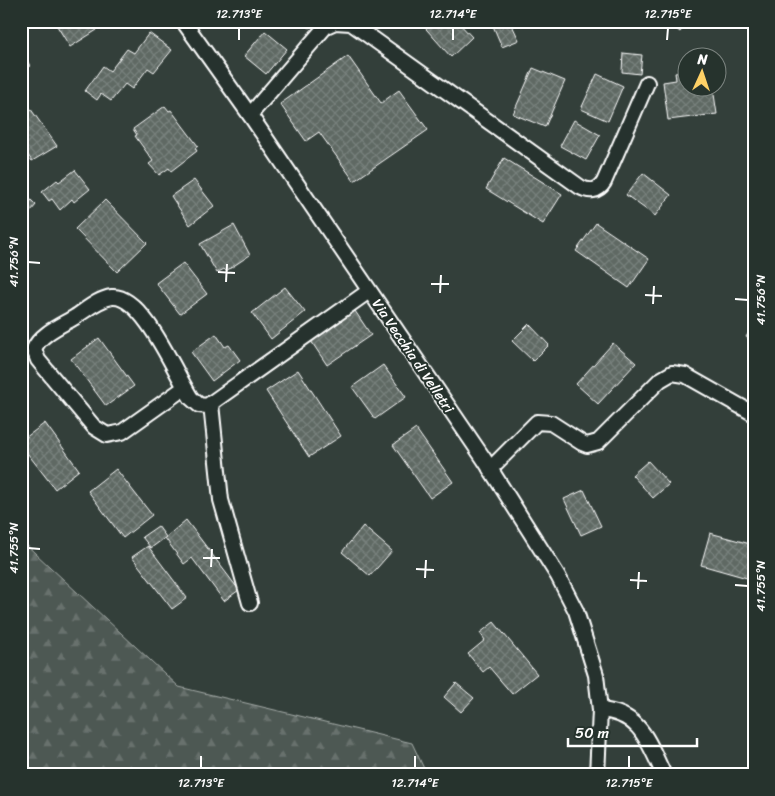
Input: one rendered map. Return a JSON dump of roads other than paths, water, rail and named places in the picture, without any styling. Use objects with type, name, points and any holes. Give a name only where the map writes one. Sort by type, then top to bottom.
[{"type":"street","name":"Via Vecchia di Velletri","points":[[183,21],[250,115],[490,468],[550,562],[571,601],[594,666],[600,710],[597,775]]},
{"type":"street","points":[[250,115],[326,26],[334,22],[351,22],[580,187],[594,191],[604,182],[647,83]]},
{"type":"street","points":[[184,388],[122,432],[107,435],[94,427],[38,360],[34,349],[43,337],[100,300],[118,297],[138,310],[164,350],[191,398],[199,405],[211,404],[369,291]]},
{"type":"street","points":[[490,468],[537,422],[551,422],[587,445],[598,442],[660,380],[672,373],[685,375],[754,414]]},
{"type":"street","points":[[211,404],[222,500],[250,603]]},
{"type":"street","points":[[600,710],[622,714],[638,726],[664,775]]}]
